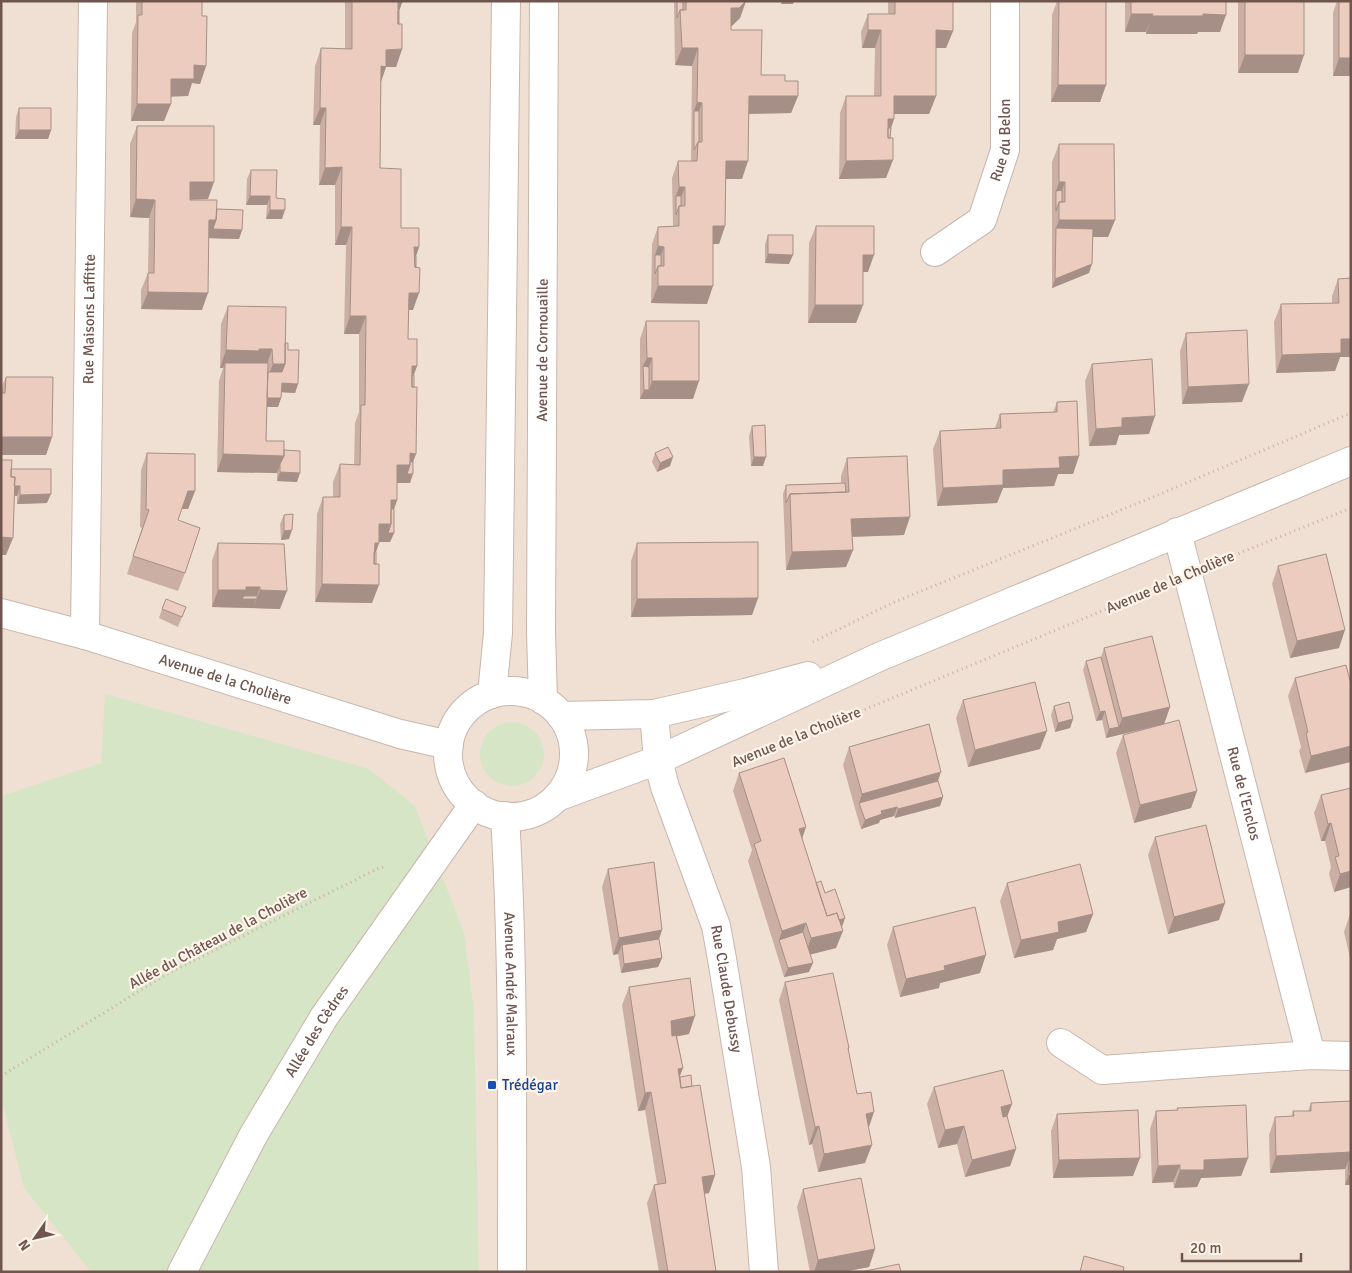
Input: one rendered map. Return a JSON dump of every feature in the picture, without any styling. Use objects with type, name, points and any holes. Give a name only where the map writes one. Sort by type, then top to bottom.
[{"type":"street","name":"Rue Maisons Laffitte","points":[[85,635],[92,1]]},
{"type":"street","points":[[492,694],[498,633],[506,1]]},
{"type":"street","name":"Avenue de Cornouaille","points":[[544,1],[541,612],[552,708]]},
{"type":"street","name":"Rue du Belon","points":[[935,252],[982,220],[1005,150],[1005,1]]},
{"type":"street","points":[[557,797],[658,760],[879,657],[1351,461]]},
{"type":"street","name":"Rue de l'Enclos","points":[[1177,532],[1311,1055]]},
{"type":"street","name":"Avenue de la Cholière","points":[[1,613],[85,635],[400,734],[449,745]]},
{"type":"street","points":[[552,708],[654,714],[745,693],[879,657]]},
{"type":"street","points":[[507,691],[530,694],[552,708],[566,722],[572,737],[574,753],[570,777],[557,797],[533,813],[520,816],[505,816],[488,812],[474,804],[462,792],[453,778],[450,762],[449,745],[461,717],[471,705],[485,697],[507,691]]},
{"type":"street","name":"Rue Claude Debussy","points":[[654,714],[658,760],[668,798],[716,926],[756,1168],[764,1272]]},
{"type":"street","name":"Allée des Cèdres","points":[[182,1272],[254,1134],[324,1018],[430,864],[474,804]]},
{"type":"street","name":"Avenue André Malraux","points":[[505,816],[509,895],[512,1063],[512,1272]]},
{"type":"street","points":[[1061,1043],[1102,1070],[1311,1055],[1351,1056]]},
{"type":"path","points":[[813,642],[892,603],[1351,414]]},
{"type":"path","name":"Avenue de la Cholière","points":[[770,748],[1351,508]]},
{"type":"path","name":"Allée du Château de la Cholière","points":[[1,1076],[168,974],[378,868],[430,864]]},
{"type":"shaded area","points":[[1,1],[1351,1],[1351,1272],[1,1272]]},
{"type":"green space","points":[[105,694],[369,769],[415,806],[464,933],[474,1011],[479,1272],[91,1272],[24,1188],[1,1097],[1,796],[101,763]]},
{"type":"green space","points":[[506,722],[518,722],[535,731],[542,742],[544,754],[542,766],[535,777],[518,786],[506,786],[494,781],[485,772],[480,760],[480,748],[485,736],[494,727]]},
{"type":"building","points":[[142,1],[202,1],[202,16],[207,16],[206,66],[194,65],[194,79],[171,79],[171,104],[137,104],[138,15],[142,15]]},
{"type":"building","points":[[352,1],[402,1],[402,3],[398,2],[398,24],[402,24],[402,49],[386,50],[386,67],[381,66],[380,168],[401,169],[401,228],[419,228],[419,247],[414,247],[415,267],[420,268],[419,293],[409,293],[408,339],[417,339],[417,366],[412,366],[412,387],[417,387],[416,454],[410,453],[410,465],[397,465],[397,500],[391,500],[391,524],[379,524],[379,543],[375,543],[374,564],[379,564],[379,585],[322,584],[323,497],[340,497],[340,464],[360,465],[361,405],[365,405],[366,316],[350,316],[352,227],[341,227],[342,167],[325,168],[326,108],[320,108],[321,48],[352,49]]},
{"type":"building","points":[[677,1],[683,1],[683,10],[680,10],[677,18]]},
{"type":"building","points":[[686,1],[746,1],[739,8],[731,8],[731,30],[762,30],[761,75],[785,75],[785,81],[798,81],[798,96],[749,96],[748,161],[726,161],[725,226],[713,226],[713,286],[658,286],[658,266],[664,266],[664,247],[658,246],[658,227],[679,226],[679,206],[685,206],[685,187],[679,187],[678,161],[697,161],[698,142],[702,142],[702,103],[697,102],[698,48],[682,48],[680,10],[686,10]]},
{"type":"building","points":[[895,1],[953,1],[953,31],[936,30],[936,96],[894,96],[894,119],[888,119],[888,138],[893,138],[893,160],[846,161],[846,96],[881,96],[881,30],[868,30],[868,14],[895,14]]},
{"type":"building","points":[[1059,1],[1106,1],[1106,85],[1058,85]]},
{"type":"building","points":[[1131,1],[1226,1],[1226,15],[1152,16],[1153,14],[1131,14]]},
{"type":"building","points":[[1245,1],[1304,1],[1304,55],[1245,55]]},
{"type":"building","points":[[1339,1],[1351,1],[1351,58],[1339,58]]},
{"type":"building","points":[[19,108],[51,108],[51,130],[19,130]]},
{"type":"building","points":[[694,111],[699,111],[699,142],[694,150]]},
{"type":"building","points":[[137,126],[214,126],[214,182],[190,182],[190,200],[217,200],[216,220],[209,220],[208,293],[148,292],[148,273],[154,273],[155,200],[136,199]]},
{"type":"building","points":[[888,128],[891,128],[890,138],[888,138]]},
{"type":"building","points":[[1059,144],[1114,144],[1115,220],[1059,220],[1059,202],[1065,202],[1065,182],[1059,182]]},
{"type":"building","points":[[251,170],[277,170],[276,198],[285,199],[285,210],[270,210],[270,196],[250,196]]},
{"type":"building","points":[[1062,190],[1062,202],[1059,202],[1056,211],[1056,191]]},
{"type":"building","points":[[676,196],[681,196],[681,206],[679,206],[676,215]]},
{"type":"building","points":[[217,209],[243,210],[242,230],[213,229]]},
{"type":"building","points":[[816,226],[874,226],[874,255],[863,255],[863,305],[815,305]]},
{"type":"building","points":[[1056,228],[1093,229],[1092,264],[1055,279]]},
{"type":"building","points":[[768,235],[793,235],[793,255],[768,254]]},
{"type":"building","points":[[655,255],[661,255],[661,266],[658,266],[655,274]]},
{"type":"building","points":[[1351,278],[1351,339],[1341,339],[1341,353],[1282,355],[1281,304],[1339,303],[1338,279]]},
{"type":"building","points":[[228,306],[286,307],[285,364],[273,364],[272,349],[259,349],[259,351],[226,350]]},
{"type":"building","points":[[646,321],[699,321],[699,381],[652,381],[652,358],[647,358]]},
{"type":"building","points":[[1247,330],[1249,384],[1188,387],[1186,333]]},
{"type":"building","points":[[285,343],[288,343],[288,350],[299,350],[298,384],[282,383],[281,398],[267,398],[268,372],[282,372],[285,364]]},
{"type":"building","points":[[1152,359],[1155,416],[1122,418],[1122,427],[1096,429],[1092,364]]},
{"type":"building","points":[[225,363],[268,363],[266,441],[284,441],[284,456],[223,454]]},
{"type":"building","points":[[643,366],[649,367],[649,390],[644,390]]},
{"type":"building","points":[[412,375],[414,375],[414,387],[412,387]]},
{"type":"building","points":[[6,377],[53,377],[52,437],[1,437],[1,393],[5,393]]},
{"type":"building","points":[[1077,401],[1079,456],[1059,457],[1060,468],[1003,470],[1003,485],[943,488],[940,431],[1001,428],[1000,414],[1057,412],[1057,402]]},
{"type":"building","points":[[765,425],[766,457],[754,457],[752,426]]},
{"type":"building","points":[[668,447],[673,457],[660,463],[655,453]]},
{"type":"building","points":[[284,450],[300,451],[300,473],[280,472]]},
{"type":"building","points":[[147,453],[195,454],[195,491],[188,491],[178,520],[200,528],[185,573],[133,556],[149,510],[146,509]]},
{"type":"building","points":[[907,456],[910,517],[851,519],[853,550],[792,552],[790,494],[849,492],[847,458]]},
{"type":"building","points":[[1,460],[12,460],[11,477],[15,477],[13,538],[1,537]]},
{"type":"building","points":[[410,462],[413,462],[413,474],[407,474],[410,465]]},
{"type":"building","points":[[11,469],[51,469],[51,494],[20,495],[20,486],[14,486],[15,477],[11,477]]},
{"type":"building","points":[[845,483],[846,492],[790,494],[786,503],[786,485]]},
{"type":"building","points":[[391,509],[394,509],[394,533],[388,533],[391,524]]},
{"type":"building","points":[[293,514],[292,530],[284,531],[284,515]]},
{"type":"building","points":[[758,542],[758,598],[637,599],[637,543]]},
{"type":"building","points":[[218,543],[284,544],[287,591],[260,590],[260,587],[246,587],[246,590],[218,590]]},
{"type":"building","points":[[374,552],[376,552],[376,564],[374,564]]},
{"type":"building","points":[[1326,554],[1345,630],[1297,641],[1278,566]]},
{"type":"building","points":[[244,596],[257,596],[257,599],[242,599]]},
{"type":"building","points":[[166,599],[186,607],[182,617],[162,609]]},
{"type":"building","points":[[1152,636],[1170,707],[1122,718],[1104,648]]},
{"type":"building","points":[[1101,657],[1119,727],[1109,729],[1105,711],[1100,712],[1086,661]]},
{"type":"building","points":[[1346,665],[1351,684],[1351,746],[1311,756],[1306,733],[1308,732],[1295,678]]},
{"type":"building","points":[[1035,682],[1047,731],[975,750],[963,700]]},
{"type":"building","points":[[1069,702],[1073,719],[1058,723],[1054,706]]},
{"type":"building","points":[[1179,720],[1197,791],[1140,805],[1123,735]]},
{"type":"building","points":[[929,724],[941,772],[862,794],[849,747]]},
{"type":"building","points":[[784,758],[806,827],[799,829],[827,916],[837,913],[843,931],[811,938],[806,923],[782,931],[754,844],[761,841],[739,773]]},
{"type":"building","points":[[938,781],[943,797],[898,809],[897,807],[881,811],[882,814],[865,820],[859,803]]},
{"type":"building","points":[[1351,788],[1351,871],[1340,874],[1335,857],[1339,856],[1331,823],[1328,824],[1321,795]]},
{"type":"building","points":[[1206,825],[1225,903],[1174,917],[1155,837]]},
{"type":"building","points":[[654,862],[662,930],[619,938],[608,869]]},
{"type":"building","points":[[1080,864],[1093,914],[1058,922],[1059,932],[1021,940],[1007,883]]},
{"type":"building","points":[[821,881],[825,893],[835,889],[845,918],[839,920],[837,913],[827,916],[816,883]]},
{"type":"building","points":[[975,907],[986,955],[944,966],[945,970],[906,979],[893,927]]},
{"type":"building","points":[[803,932],[813,963],[788,968],[779,940]]},
{"type":"building","points":[[659,939],[662,958],[624,964],[622,945]]},
{"type":"building","points":[[833,973],[857,1094],[871,1092],[874,1112],[866,1114],[872,1145],[824,1154],[819,1126],[815,1127],[785,982]]},
{"type":"building","points":[[690,978],[695,1016],[671,1021],[672,1036],[676,1035],[683,1068],[678,1069],[681,1088],[700,1085],[715,1175],[702,1177],[716,1272],[668,1272],[654,1185],[666,1183],[651,1092],[645,1093],[629,987]]},
{"type":"building","points":[[1003,1070],[1012,1104],[1001,1107],[1003,1117],[1007,1116],[1016,1149],[972,1160],[964,1126],[945,1130],[934,1087]]},
{"type":"building","points":[[691,1075],[692,1086],[681,1088],[680,1077]]},
{"type":"building","points":[[1351,1101],[1351,1152],[1276,1156],[1275,1117],[1294,1116],[1293,1111],[1311,1111],[1311,1103]]},
{"type":"building","points":[[1246,1105],[1248,1158],[1204,1160],[1204,1170],[1180,1170],[1180,1165],[1158,1166],[1156,1111],[1178,1110],[1177,1108]]},
{"type":"building","points":[[1138,1110],[1140,1158],[1059,1160],[1057,1114]]},
{"type":"building","points":[[1349,1160],[1351,1160],[1351,1176],[1348,1176]]},
{"type":"building","points":[[861,1178],[875,1249],[818,1260],[803,1189]]},
{"type":"building","points":[[1084,1256],[1124,1267],[1123,1272],[1080,1272]]},
{"type":"building","points":[[899,1264],[901,1272],[861,1272]]},
{"type":"place","name":"Trédégar","points":[[492,1085]]}]
